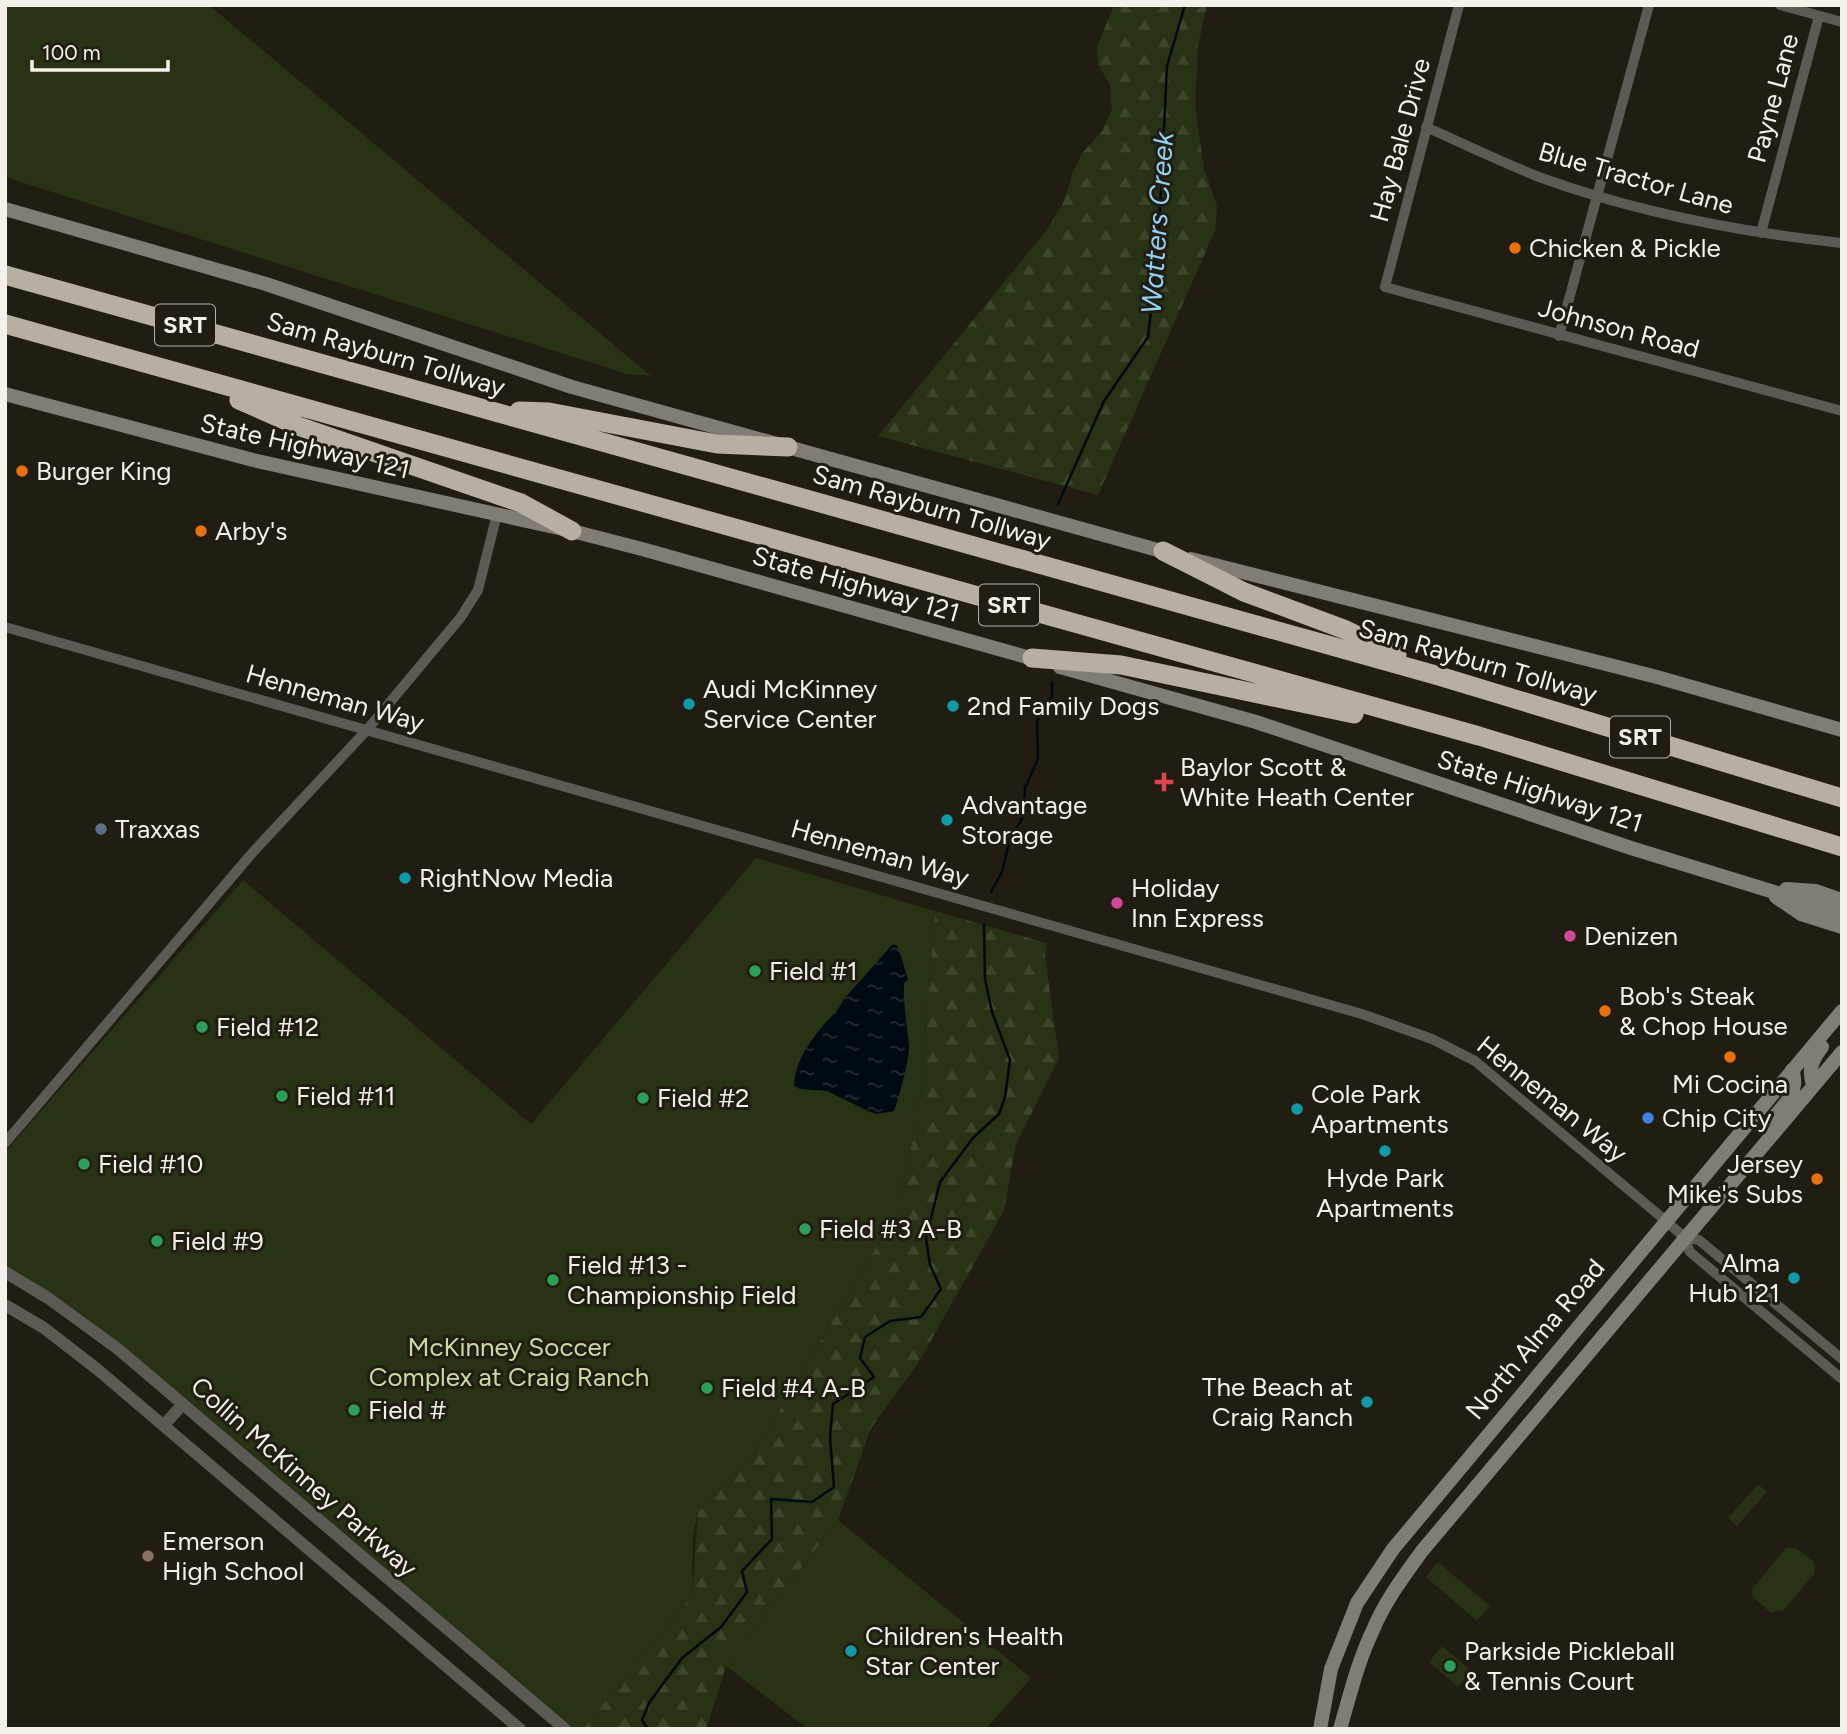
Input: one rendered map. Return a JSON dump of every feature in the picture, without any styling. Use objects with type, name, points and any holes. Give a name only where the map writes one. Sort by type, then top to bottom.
[{"type":"highway","name":"Sam Rayburn Tollway","points":[[5,275],[1439,676],[1842,798]]},
{"type":"highway","name":"SRT","points":[[5,324],[1479,736],[1842,846]]},
{"type":"highway","points":[[174,371],[298,426],[521,503],[572,531]]},
{"type":"highway","points":[[489,411],[549,412],[718,444],[788,447]]},
{"type":"highway","points":[[1163,551],[1244,592],[1346,629],[1439,676]]},
{"type":"highway","points":[[1032,658],[1121,665],[1384,721],[1479,736]]},
{"type":"main road","points":[[5,209],[266,284],[572,387],[1163,551],[1657,677],[1842,730]]},
{"type":"main road","name":"State Highway 121","points":[[5,394],[253,460],[572,531],[1032,658],[1256,722],[1631,848],[1842,913]]},
{"type":"main road","points":[[1763,888],[1816,891],[1842,900]]},
{"type":"main road","points":[[1763,888],[1801,914],[1842,927]]},
{"type":"main road","name":"North Alma Road","points":[[1320,1729],[1331,1669],[1357,1603],[1380,1566],[1842,1011]]},
{"type":"main road","points":[[1814,1085],[1811,1064],[1829,1038],[1832,1031],[1830,1024]]},
{"type":"main road","name":"North Alma Road","points":[[1340,1729],[1373,1629],[1399,1583],[1422,1551],[1842,1052]]},
{"type":"main road","points":[[1755,1154],[1766,1127],[1791,1096],[1796,1084],[1792,1070]]},
{"type":"main road","points":[[1510,1409],[1528,1424]]},
{"type":"main road","points":[[1380,1566],[1399,1583]]},
{"type":"street","name":"Hay Bale Drive","points":[[1385,287],[1459,5]]},
{"type":"street","points":[[1559,336],[1649,5]]},
{"type":"street","points":[[1780,5],[1842,22]]},
{"type":"street","name":"Payne Lane","points":[[1761,233],[1819,16]]},
{"type":"street","name":"Blue Tractor Lane","points":[[1426,127],[1512,166],[1597,196],[1676,218],[1761,233],[1842,243]]},
{"type":"street","name":"Johnson Road","points":[[1385,287],[1842,411]]},
{"type":"street","points":[[5,1143],[253,852],[366,731],[461,617],[478,590],[497,514]]},
{"type":"street","name":"Henneman Way","points":[[5,627],[1349,1010],[1432,1039],[1475,1061],[1666,1221],[1684,1237],[1690,1252],[1842,1379]]},
{"type":"street","name":"Henneman Way","points":[[1684,1237],[1699,1240],[1842,1359]]},
{"type":"street","name":"Collin McKinney Parkway","points":[[5,1272],[48,1298],[118,1349],[565,1729]]},
{"type":"street","name":"Collin McKinney Parkway","points":[[5,1305],[44,1328],[164,1425],[520,1729]]},
{"type":"street","points":[[164,1425],[183,1404]]},
{"type":"green space","points":[[5,5],[209,5],[651,376],[627,374],[11,179],[5,175]]},
{"type":"green space","points":[[1114,5],[1207,5],[1198,46],[1195,107],[1204,169],[1217,206],[1215,231],[1098,495],[878,436],[1046,231],[1064,201],[1083,152],[1102,131],[1112,109],[1110,84],[1098,65],[1097,47]]},
{"type":"green space","name":"McKinney Soccer Complex at Craig Ranch","points":[[756,858],[935,911],[919,1110],[897,1212],[756,1450],[698,1512],[693,1536],[692,1595],[583,1729],[571,1729],[69,1306],[5,1265],[5,1152],[243,880],[531,1124]]},
{"type":"green space","points":[[935,911],[1047,943],[1045,956],[1059,1058],[1016,1144],[1004,1211],[917,1365],[871,1428],[838,1520],[726,1666],[706,1729],[583,1729],[692,1595],[698,1512],[756,1450],[897,1212],[919,1110]]},
{"type":"green space","points":[[1758,1484],[1767,1492],[1737,1526],[1728,1518]]},
{"type":"green space","points":[[838,1520],[1031,1678],[986,1729],[808,1729],[726,1666]]},
{"type":"green space","points":[[1786,1548],[1796,1548],[1814,1562],[1815,1573],[1782,1612],[1778,1610],[1771,1613],[1753,1597],[1752,1589]]},
{"type":"green space","points":[[1438,1562],[1490,1606],[1477,1621],[1426,1577]]},
{"type":"green space","name":"Parkside Pickleball & Tennis Court","points":[[1442,1646],[1472,1671],[1458,1687],[1429,1662]]},
{"type":"water","points":[[892,945],[898,947],[908,980],[904,983],[904,991],[909,1045],[906,1068],[894,1111],[877,1114],[827,1091],[794,1086],[797,1068],[809,1044],[838,1010],[843,1000]]},
{"type":"waterway","name":"Watters Creek","points":[[1058,504],[1104,401],[1148,337],[1158,248],[1167,66],[1185,5]]},
{"type":"waterway","name":"Watters Creek","points":[[991,892],[1002,872],[1010,839],[1023,817],[1025,788],[1038,759],[1037,721],[1052,696],[1052,682]]},
{"type":"waterway","name":"Watters Creek","points":[[648,1729],[642,1720],[649,1703],[682,1658],[721,1627],[747,1592],[742,1571],[772,1539],[771,1499],[812,1502],[834,1487],[830,1437],[833,1404],[874,1377],[860,1358],[865,1337],[890,1321],[921,1317],[941,1289],[930,1265],[926,1238],[940,1182],[973,1138],[999,1114],[1005,1097],[1010,1060],[992,1012],[985,979],[984,925]]},
{"type":"place","name":"Chicken & Pickle","points":[[1515,248]]},
{"type":"place","name":"Burger King","points":[[22,471]]},
{"type":"place","name":"Arby's","points":[[201,531]]},
{"type":"place","name":"Audi McKinney Service Center","points":[[689,704]]},
{"type":"place","name":"2nd Family Dogs","points":[[953,706]]},
{"type":"place","name":"Baylor Scott & White Heath Center","points":[[1164,782]]},
{"type":"place","name":"Advantage Storage","points":[[947,820]]},
{"type":"place","name":"Traxxas","points":[[101,829]]},
{"type":"place","name":"RightNow Media","points":[[405,878]]},
{"type":"place","name":"Holiday Inn Express","points":[[1117,903]]},
{"type":"place","name":"Denizen","points":[[1570,936]]},
{"type":"place","name":"Field #1","points":[[755,971]]},
{"type":"place","name":"Bob's Steak & Chop House","points":[[1605,1011]]},
{"type":"place","name":"Field #12","points":[[202,1027]]},
{"type":"place","name":"Mi Cocina","points":[[1730,1057]]},
{"type":"place","name":"Field #11","points":[[282,1096]]},
{"type":"place","name":"Field #2","points":[[643,1098]]},
{"type":"place","name":"Cole Park Apartments","points":[[1297,1109]]},
{"type":"place","name":"Chip City","points":[[1648,1118]]},
{"type":"place","name":"Hyde Park Apartments","points":[[1385,1151]]},
{"type":"place","name":"Field #10","points":[[84,1164]]},
{"type":"place","name":"Jersey Mike's Subs","points":[[1817,1179]]},
{"type":"place","name":"Field #3 A-B","points":[[805,1229]]},
{"type":"place","name":"Field #9","points":[[157,1241]]},
{"type":"place","name":"Alma Hub 121","points":[[1794,1278]]},
{"type":"place","name":"Field #13 - Championship Field","points":[[553,1280]]},
{"type":"place","name":"Field #4 A-B","points":[[707,1388]]},
{"type":"place","name":"The Beach at Craig Ranch","points":[[1367,1402]]},
{"type":"place","name":"Field #","points":[[354,1410]]},
{"type":"place","name":"Emerson High School","points":[[148,1556]]},
{"type":"place","name":"Children's Health Star Center","points":[[851,1651]]},
{"type":"place","name":"Parkside Pickleball & Tennis Court","points":[[1450,1666]]}]
